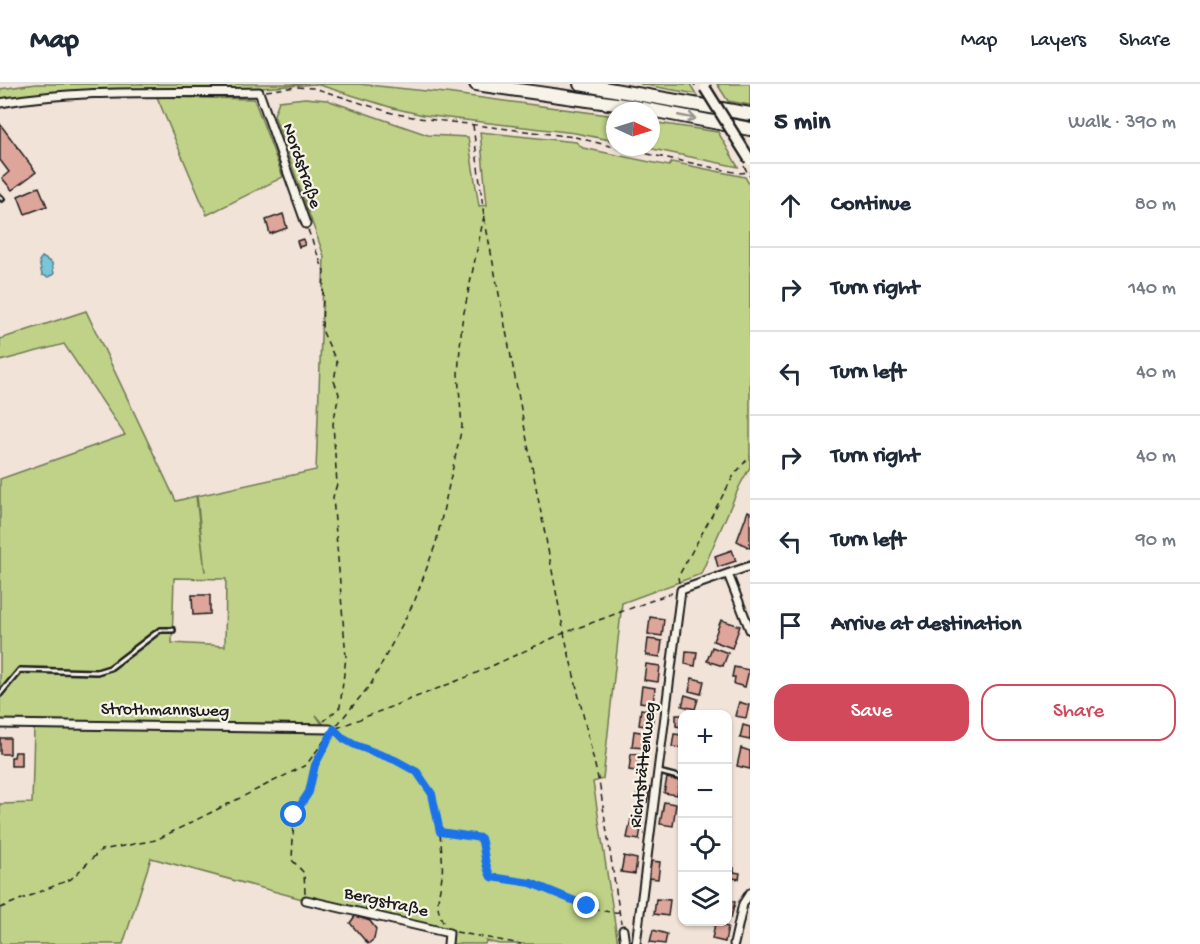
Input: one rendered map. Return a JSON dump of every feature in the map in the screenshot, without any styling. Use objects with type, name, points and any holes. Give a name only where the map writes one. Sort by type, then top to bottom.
[{"type":"highway","points":[[476,84],[630,106],[750,129]]},
{"type":"highway","points":[[580,84],[750,114]]},
{"type":"main road","points":[[698,86],[745,160]]},
{"type":"street","points":[[0,103],[115,93],[259,92]]},
{"type":"street","name":"Nordstraße","points":[[259,92],[306,224]]},
{"type":"street","points":[[681,590],[750,566]]},
{"type":"street","points":[[728,574],[750,630]]},
{"type":"street","name":"Richtstättenweg","points":[[636,944],[681,590]]},
{"type":"street","name":"Strothmannsweg","points":[[0,724],[332,729]]},
{"type":"street","points":[[734,944],[743,904],[750,893]]},
{"type":"street","name":"Bergstraße","points":[[306,900],[449,933],[448,944]]},
{"type":"street","points":[[623,930],[625,944]]},
{"type":"lane","points":[[0,694],[20,670],[97,672],[110,669],[160,630],[174,630]]},
{"type":"lane","points":[[659,772],[678,777]]},
{"type":"path","points":[[259,92],[296,87],[314,88],[392,112],[473,125],[575,137],[739,173],[749,172]]},
{"type":"path","points":[[473,125],[484,216],[564,633],[600,788],[623,930]]},
{"type":"path","points":[[745,160],[750,177]]},
{"type":"path","points":[[0,908],[71,879],[101,850],[156,840],[306,765],[332,729],[371,684],[415,600],[436,543],[462,427],[458,374],[462,322],[484,216]]},
{"type":"path","points":[[306,224],[324,271],[322,330],[337,363],[334,381],[339,394],[333,424],[337,484],[333,497],[346,657],[340,707],[324,720],[344,739],[395,760],[417,772],[432,794],[440,832],[442,874],[436,899],[440,916],[449,933],[457,932],[521,944]]},
{"type":"path","points":[[332,729],[349,725],[472,675],[564,633],[681,590],[678,577],[735,475],[750,456]]},
{"type":"path","points":[[306,900],[304,873],[292,860],[294,815],[309,792],[315,765],[332,729]]},
{"type":"path","points":[[440,832],[481,838],[487,869],[491,877],[531,883],[587,906],[611,913],[620,912]]},
{"type":"green space","points":[[36,84],[316,84],[260,88],[117,90],[0,100],[0,89]]},
{"type":"green space","points":[[316,84],[358,84],[446,93],[606,115],[606,139],[575,133],[423,115]]},
{"type":"green space","points":[[640,84],[690,84],[696,94]]},
{"type":"green space","points":[[717,84],[750,84],[750,105],[728,101]]},
{"type":"green space","points":[[157,97],[254,99],[283,177],[207,215]]},
{"type":"green space","points":[[305,98],[327,100],[428,135],[468,137],[479,206],[487,205],[480,132],[576,142],[583,148],[606,153],[606,156],[621,156],[669,166],[672,162],[745,177],[750,186],[750,467],[701,574],[622,603],[603,779],[593,782],[618,944],[499,944],[486,941],[485,944],[449,944],[448,933],[306,900],[151,858],[123,944],[0,944],[0,804],[32,803],[34,728],[323,732],[323,723],[316,715],[322,724],[0,720],[0,479],[125,435],[64,344],[0,361],[0,339],[86,311],[176,501],[196,496],[205,572],[197,496],[316,470],[324,256],[274,115],[279,101]],"holes":[[[174,578],[226,579],[225,646],[172,643]]]},
{"type":"green space","points":[[660,123],[718,132],[738,167],[660,151]]},
{"type":"water","points":[[42,257],[52,263],[54,274],[48,277],[42,275],[39,261]]},
{"type":"building","points":[[0,124],[36,172],[12,190],[2,178],[9,172],[0,160]]},
{"type":"building","points":[[39,187],[47,206],[25,214],[18,196]]},
{"type":"building","points":[[283,214],[287,228],[270,234],[266,220]]},
{"type":"building","points":[[303,239],[305,245],[299,247],[297,241]]},
{"type":"building","points":[[748,511],[750,512],[750,548],[737,541]]},
{"type":"building","points":[[732,550],[736,561],[718,567],[715,556]]},
{"type":"building","points":[[192,595],[210,595],[210,614],[193,615]]},
{"type":"building","points":[[650,617],[664,619],[662,636],[648,634]]},
{"type":"building","points":[[721,620],[740,626],[732,648],[713,641]]},
{"type":"building","points":[[648,639],[662,641],[660,657],[646,655]]},
{"type":"building","points":[[712,647],[728,653],[723,666],[707,661]]},
{"type":"building","points":[[686,651],[697,652],[695,666],[685,664]]},
{"type":"building","points":[[646,664],[660,666],[658,682],[644,680]]},
{"type":"building","points":[[734,667],[749,670],[745,687],[734,684],[735,677],[732,677]]},
{"type":"building","points":[[692,678],[704,681],[701,694],[689,691]]},
{"type":"building","points":[[642,686],[655,688],[653,704],[640,702]]},
{"type":"building","points":[[685,695],[698,699],[695,709],[682,706]]},
{"type":"building","points":[[739,702],[749,705],[746,718],[735,716]]},
{"type":"building","points":[[641,709],[654,711],[652,727],[639,725]]},
{"type":"building","points":[[743,725],[750,727],[750,740],[740,738]]},
{"type":"building","points":[[634,731],[647,733],[645,748],[632,747]]},
{"type":"building","points":[[674,734],[678,734],[678,748],[672,747]]},
{"type":"building","points":[[0,738],[10,738],[10,754],[0,754]]},
{"type":"building","points":[[741,748],[750,751],[750,769],[737,766]]},
{"type":"building","points":[[15,752],[21,752],[21,766],[11,766],[11,757],[14,757]]},
{"type":"building","points":[[631,754],[644,756],[642,772],[629,770]]},
{"type":"building","points":[[667,778],[678,781],[677,795],[664,793]]},
{"type":"building","points":[[639,786],[650,788],[647,802],[636,799]]},
{"type":"building","points":[[664,802],[676,804],[673,826],[660,824]]},
{"type":"building","points":[[631,819],[642,821],[639,840],[627,838]]},
{"type":"building","points":[[624,856],[637,859],[635,874],[621,872]]},
{"type":"building","points":[[651,861],[660,862],[658,879],[649,878]]},
{"type":"building","points":[[732,868],[734,872],[740,873],[739,879],[733,878],[732,882]]},
{"type":"building","points":[[656,899],[670,900],[668,916],[654,914]]},
{"type":"building","points":[[355,916],[370,921],[376,929],[374,939],[368,944],[350,923]]},
{"type":"building","points":[[715,926],[728,927],[725,942],[712,939]]},
{"type":"building","points":[[653,930],[667,934],[665,944],[650,942]]},
{"type":"route","points":[[294,815],[309,792],[315,765],[334,729],[344,739],[355,745],[395,760],[417,772],[432,794],[440,832],[481,838],[484,860],[491,877],[531,883],[587,906]]}]
